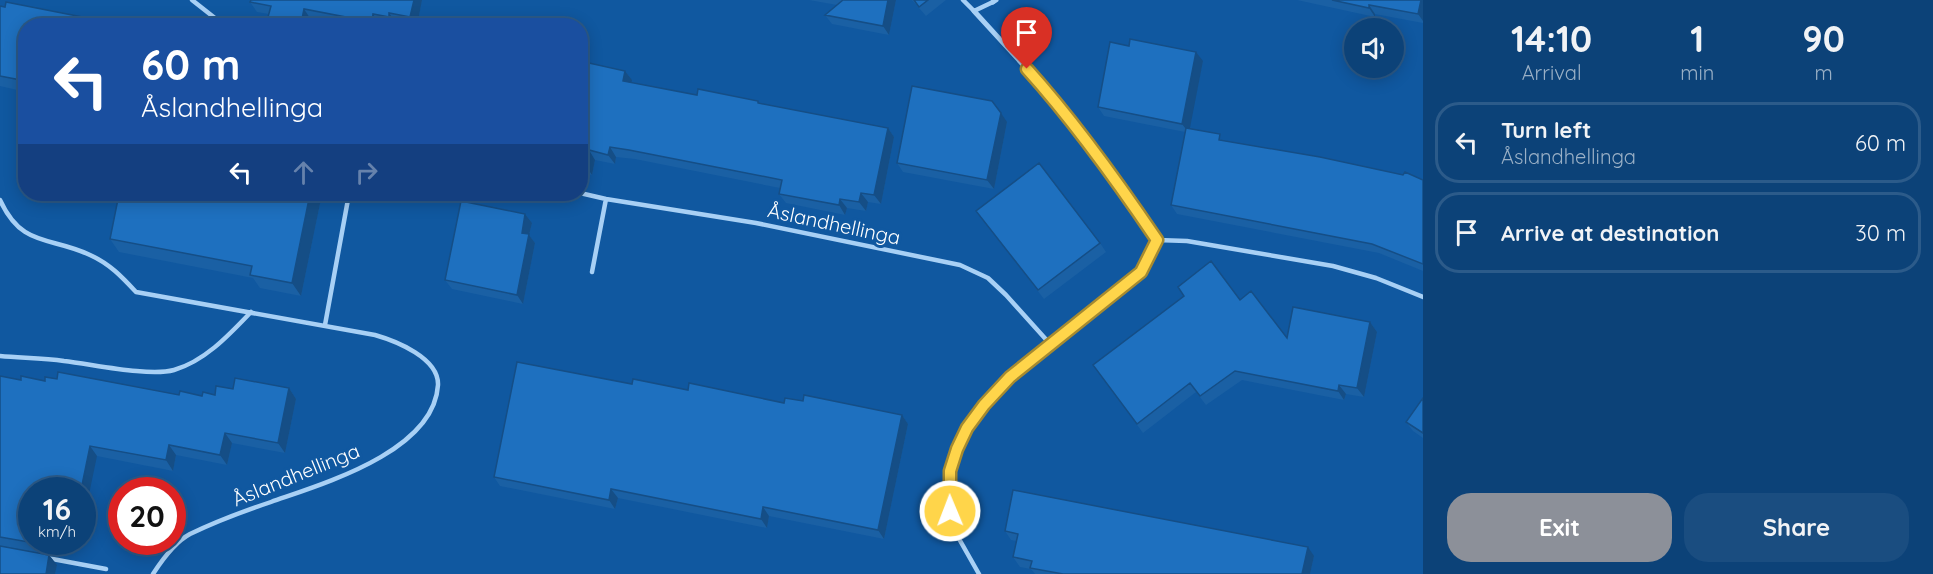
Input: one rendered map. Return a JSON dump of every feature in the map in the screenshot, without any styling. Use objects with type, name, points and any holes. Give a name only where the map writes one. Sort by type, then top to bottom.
[{"type":"street","points":[[974,12],[1027,69]]},
{"type":"lane","points":[[192,0],[215,18]]},
{"type":"lane","points":[[963,0],[974,12],[994,1]]},
{"type":"lane","points":[[1027,69],[1096,154],[1157,240]]},
{"type":"lane","name":"Åslandhellinga","points":[[588,195],[756,223],[960,265],[988,278],[1006,294],[1051,345]]},
{"type":"lane","points":[[592,272],[606,199]]},
{"type":"lane","name":"Åslandhellinga","points":[[0,200],[8,217],[22,231],[44,241],[88,254],[113,267],[136,292],[325,325],[393,340],[426,361],[438,378],[438,393],[430,412],[398,447],[342,477],[267,503],[188,535],[162,560],[153,574]]},
{"type":"lane","points":[[325,325],[348,201]]},
{"type":"lane","points":[[1157,240],[1187,241],[1333,266],[1376,278],[1423,297]]},
{"type":"lane","points":[[979,574],[958,537],[950,511],[950,471],[967,428],[984,405],[1010,377],[1141,272],[1157,240]]},
{"type":"lane","points":[[0,356],[61,360],[153,372],[173,370],[190,363],[224,341],[251,312]]},
{"type":"lane","points":[[43,558],[106,569]]},
{"type":"building","points":[[251,0],[414,0],[410,17],[389,13],[389,17],[373,14],[372,18],[351,18],[304,9],[302,18],[273,18],[268,17],[271,6],[250,2]]},
{"type":"building","points":[[843,0],[888,0],[883,26],[825,15]]},
{"type":"building","points":[[914,0],[928,0],[919,7]]},
{"type":"building","points":[[1332,0],[1421,0],[1418,14],[1369,5],[1369,8]]},
{"type":"building","points":[[6,2],[87,18],[18,18],[18,79],[0,76],[0,6],[5,7]]},
{"type":"building","points":[[1130,39],[1196,52],[1182,124],[1098,107],[1110,42],[1129,46]]},
{"type":"building","points":[[588,63],[625,71],[623,81],[697,95],[698,89],[888,128],[874,195],[861,193],[859,202],[840,199],[839,205],[779,194],[782,180],[610,147],[608,155],[589,150],[588,155]]},
{"type":"building","points":[[912,86],[992,101],[1001,113],[987,180],[897,163]]},
{"type":"building","points":[[1186,128],[1220,134],[1219,140],[1320,157],[1403,175],[1405,172],[1423,180],[1423,264],[1372,244],[1171,205]]},
{"type":"building","points":[[1039,163],[1100,243],[1038,290],[976,211]]},
{"type":"building","points":[[118,201],[309,201],[292,283],[250,275],[252,266],[110,239]]},
{"type":"building","points":[[461,201],[525,214],[522,233],[529,234],[517,295],[445,280]]},
{"type":"building","points":[[1211,261],[1240,300],[1251,291],[1287,338],[1293,307],[1370,322],[1357,388],[1339,385],[1338,391],[1235,371],[1200,396],[1190,383],[1137,424],[1093,365],[1184,296],[1178,287]]},
{"type":"building","points":[[517,362],[632,384],[633,379],[688,390],[689,383],[784,403],[785,398],[803,401],[804,395],[902,415],[878,530],[763,507],[761,519],[611,489],[609,500],[494,477]]},
{"type":"building","points":[[58,372],[179,395],[180,391],[202,396],[203,392],[215,395],[216,386],[233,389],[235,378],[289,388],[278,443],[225,433],[220,455],[169,445],[166,460],[90,446],[84,477],[18,477],[18,540],[0,537],[0,376],[21,380],[21,376],[45,381],[45,377],[57,379]]},
{"type":"building","points":[[1423,398],[1423,433],[1406,422]]},
{"type":"building","points":[[1013,490],[1308,547],[1302,574],[1063,574],[1030,568],[1032,561],[1013,557],[1018,534],[1005,531]]},
{"type":"building","points":[[0,546],[18,549],[18,555],[49,555],[46,574],[0,574]]},
{"type":"route","points":[[950,511],[950,471],[957,449],[967,428],[984,405],[1010,377],[1032,358],[1141,272],[1157,240],[1096,154],[1027,69]]}]
